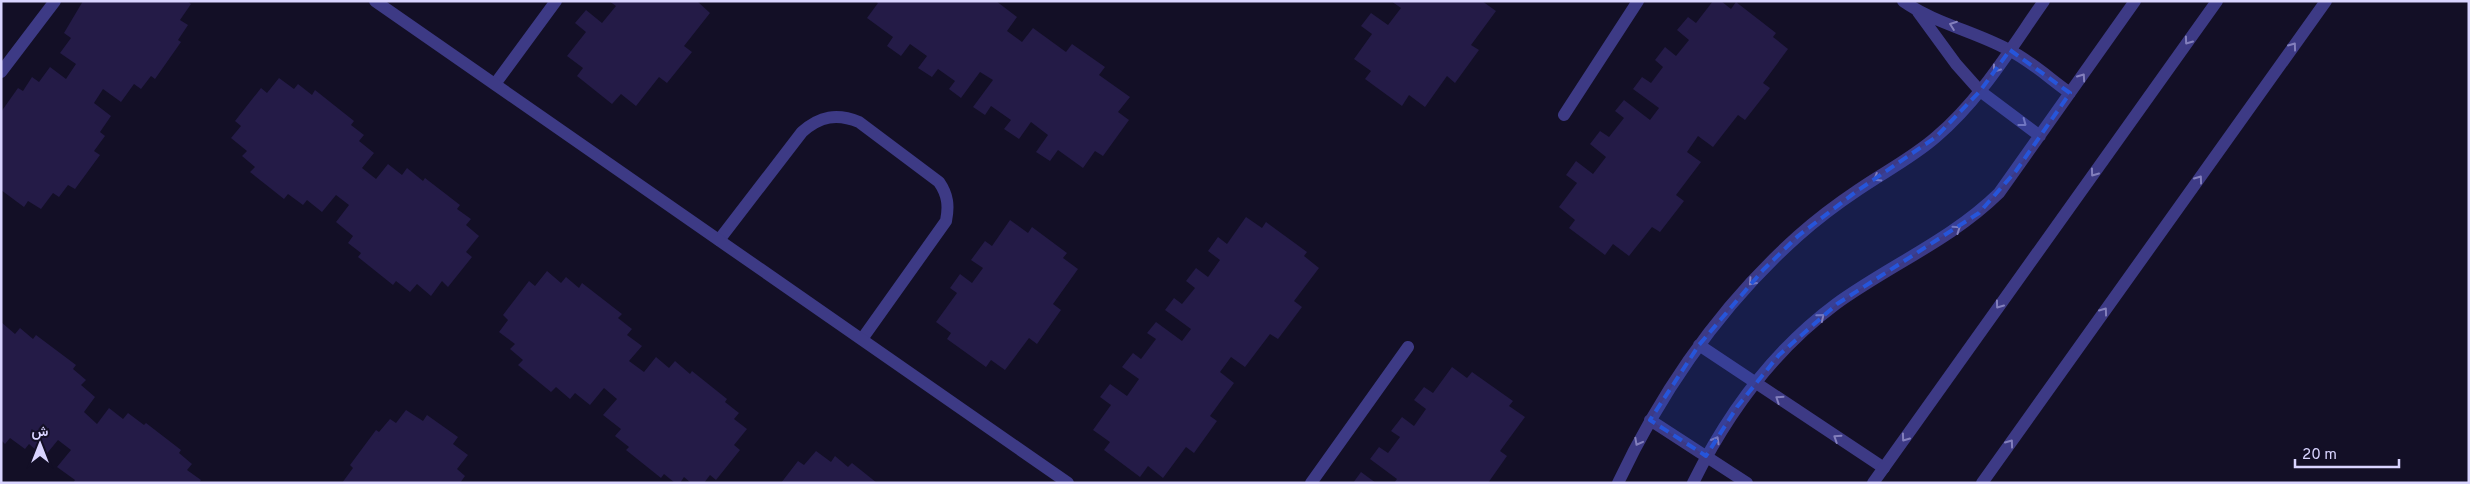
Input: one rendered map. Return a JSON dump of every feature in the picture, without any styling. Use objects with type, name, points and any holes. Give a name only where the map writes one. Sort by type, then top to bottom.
[{"type":"street","points":[[1,72],[54,1]]},
{"type":"street","points":[[376,1],[1068,483]]},
{"type":"street","points":[[495,84],[556,1]]},
{"type":"street","points":[[1564,114],[1638,1]]},
{"type":"street","points":[[1903,1],[1918,12],[1972,32],[2010,50],[2070,93]]},
{"type":"street","points":[[1618,483],[1650,420],[1699,346],[1736,299],[1798,236],[1857,190],[1909,158],[1936,137],[1980,91],[2044,1]]},
{"type":"street","points":[[1693,483],[1706,456],[1737,407],[1755,383],[1793,341],[1837,304],[1954,232],[1979,213],[2016,171],[2135,1]]},
{"type":"street","points":[[1873,483],[2217,1]]},
{"type":"street","points":[[1982,483],[2326,1]]},
{"type":"street","points":[[1918,12],[1956,64],[1980,91],[2040,136]]},
{"type":"street","points":[[719,240],[802,132],[812,124],[835,116],[848,117],[859,122],[932,174],[945,190],[948,211],[946,221],[862,339]]},
{"type":"street","points":[[1699,346],[1884,468]]},
{"type":"street","points":[[1311,483],[1408,347]]},
{"type":"street","points":[[1650,420],[1746,483]]},
{"type":"highlighted area","points":[[2010,50],[2070,93],[2016,171],[1979,213],[1837,304],[1779,355],[1737,407],[1706,456],[1650,420],[1699,345],[1763,270],[1798,236],[1857,191],[1936,137],[1980,91]]},
{"type":"building","points":[[83,1],[187,1],[191,4],[180,20],[188,25],[178,40],[181,42],[155,79],[151,76],[141,89],[134,84],[121,102],[103,89],[94,103],[111,116],[100,132],[105,136],[94,151],[100,155],[75,189],[68,185],[59,197],[53,193],[41,209],[28,201],[24,207],[1,190],[1,112],[18,88],[23,91],[32,77],[39,82],[50,67],[66,79],[76,64],[60,53],[71,38],[64,33]]},
{"type":"building","points":[[609,1],[697,1],[710,13],[684,46],[692,52],[667,83],[659,77],[636,106],[621,94],[612,104],[577,76],[583,68],[567,56],[586,32],[575,23],[586,10],[602,23],[616,6]]},
{"type":"building","points":[[875,1],[996,1],[1017,17],[1007,31],[1022,42],[1033,28],[1066,52],[1072,44],[1105,67],[1099,75],[1130,97],[1118,112],[1129,120],[1103,156],[1095,151],[1083,168],[1058,150],[1050,161],[1036,152],[1048,135],[1031,122],[1019,139],[1004,129],[1011,120],[991,106],[985,115],[973,107],[993,80],[980,72],[961,98],[949,89],[955,81],[938,69],[932,77],[918,68],[927,56],[910,44],[901,56],[887,46],[893,37],[867,18],[878,3]]},
{"type":"building","points":[[1391,1],[1482,1],[1496,11],[1471,45],[1479,50],[1455,83],[1447,76],[1425,107],[1409,95],[1402,106],[1365,79],[1371,71],[1354,59],[1372,34],[1361,26],[1371,13],[1388,25],[1401,8]]},
{"type":"building","points":[[1713,1],[1721,1],[1731,9],[1736,2],[1776,33],[1773,37],[1788,49],[1763,83],[1770,88],[1745,120],[1738,115],[1713,147],[1698,136],[1687,152],[1701,162],[1676,195],[1684,201],[1660,232],[1652,227],[1629,256],[1613,244],[1605,255],[1569,228],[1575,220],[1559,207],[1577,183],[1566,175],[1576,161],[1593,174],[1606,157],[1590,144],[1600,131],[1609,137],[1624,118],[1615,111],[1624,100],[1650,120],[1659,108],[1633,89],[1642,77],[1651,83],[1663,67],[1655,60],[1665,47],[1676,56],[1689,40],[1677,30],[1688,17],[1696,23]]},
{"type":"building","points":[[279,78],[294,89],[298,84],[312,95],[315,90],[354,121],[351,125],[364,135],[359,141],[374,153],[362,168],[376,179],[388,164],[402,175],[407,168],[423,181],[425,178],[460,205],[457,209],[471,219],[466,225],[479,236],[466,252],[472,257],[448,287],[442,281],[431,296],[417,284],[410,292],[396,281],[393,285],[358,257],[361,253],[348,243],[353,236],[336,222],[349,205],[336,195],[322,212],[307,200],[303,205],[288,194],[284,199],[250,172],[255,167],[242,156],[247,151],[231,138],[241,126],[235,121],[261,88],[267,93]]},
{"type":"building","points":[[1246,217],[1262,228],[1266,222],[1307,252],[1304,256],[1319,268],[1294,301],[1302,307],[1278,339],[1270,334],[1245,367],[1231,357],[1220,372],[1234,383],[1210,416],[1217,421],[1194,453],[1186,447],[1163,478],[1148,466],[1140,477],[1104,450],[1110,442],[1093,430],[1111,405],[1100,397],[1110,384],[1127,396],[1139,379],[1122,367],[1133,353],[1141,359],[1156,339],[1147,333],[1156,322],[1182,341],[1191,329],[1165,310],[1174,298],[1182,304],[1195,288],[1186,281],[1196,268],[1208,277],[1220,260],[1208,251],[1218,237],[1227,244]]},
{"type":"building","points":[[1010,220],[1028,233],[1032,227],[1067,253],[1063,258],[1078,269],[1053,304],[1061,310],[1037,344],[1029,338],[1005,370],[991,360],[986,367],[947,339],[951,333],[936,322],[957,293],[950,288],[960,274],[972,283],[983,268],[971,260],[985,241],[992,246]]},
{"type":"building","points":[[547,271],[561,283],[566,277],[579,288],[582,283],[622,314],[618,318],[632,329],[627,335],[642,346],[629,361],[644,372],[656,357],[669,368],[675,361],[690,374],[692,371],[727,399],[725,402],[739,413],[734,419],[747,429],[734,445],[740,450],[716,480],[710,475],[704,483],[691,483],[684,477],[680,483],[675,483],[664,474],[661,478],[626,450],[629,447],[615,436],[621,429],[603,415],[617,399],[604,388],[590,405],[575,393],[570,399],[556,387],[551,392],[518,365],[523,360],[510,349],[515,344],[499,332],[508,320],[503,315],[529,281],[535,286]]},
{"type":"building","points":[[1,322],[15,334],[20,328],[33,339],[36,335],[76,365],[73,369],[86,380],[81,385],[95,397],[84,412],[97,424],[109,408],[123,419],[128,413],[144,425],[146,423],[181,450],[179,453],[192,464],[187,470],[201,480],[199,483],[73,483],[75,480],[57,467],[71,450],[58,440],[44,457],[29,444],[25,449],[10,438],[5,444],[1,440]]},
{"type":"building","points":[[1452,367],[1467,378],[1472,372],[1513,401],[1509,406],[1525,417],[1500,451],[1507,456],[1488,483],[1394,483],[1397,479],[1370,459],[1379,447],[1388,453],[1400,437],[1391,431],[1402,417],[1414,426],[1426,409],[1414,400],[1424,387],[1433,393]]},
{"type":"building","points":[[406,410],[423,421],[427,415],[458,437],[453,444],[468,455],[457,469],[465,476],[460,483],[342,483],[353,468],[350,465],[376,430],[379,432],[390,419],[396,423]]},
{"type":"building","points":[[816,451],[831,462],[835,456],[848,467],[852,463],[877,483],[781,483],[798,461],[804,465]]},
{"type":"building","points":[[1361,472],[1376,483],[1353,483]]}]
